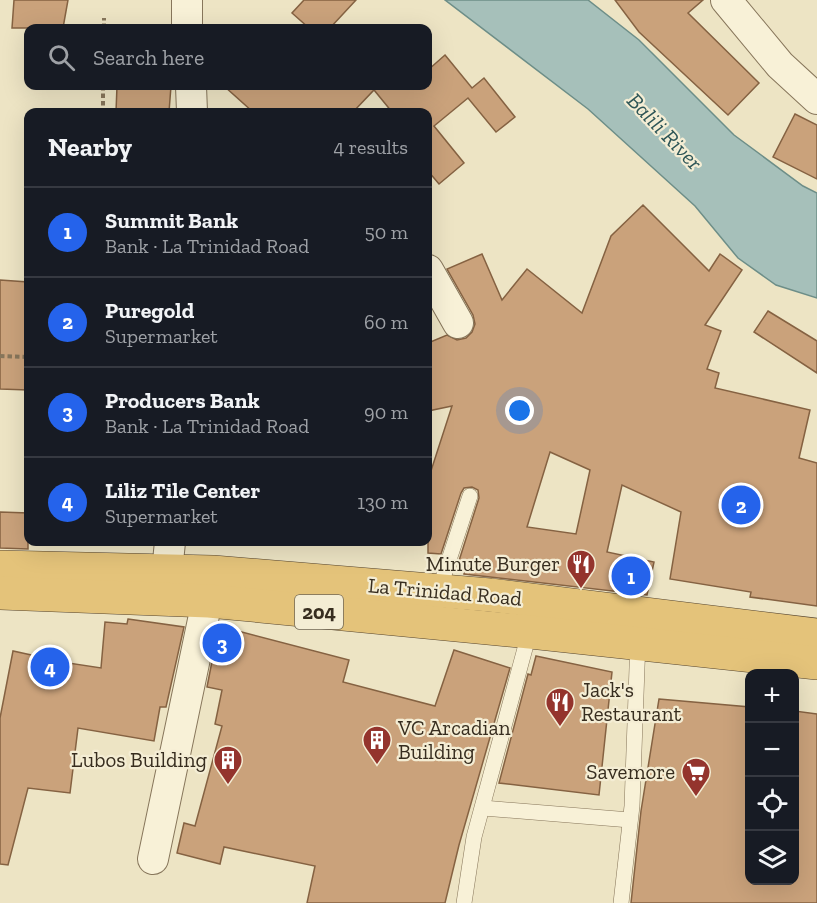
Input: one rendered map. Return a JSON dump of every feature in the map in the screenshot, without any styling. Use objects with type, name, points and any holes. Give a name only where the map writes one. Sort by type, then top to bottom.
[{"type":"highway","name":"La Trinidad Road","points":[[0,567],[168,556],[211,586]]},
{"type":"highway","name":"La Trinidad Road","points":[[0,593],[211,586],[533,616],[640,629],[817,663]]},
{"type":"highway","name":"La Trinidad Road","points":[[640,629],[817,635]]},
{"type":"street","points":[[187,0],[187,24]]},
{"type":"street","points":[[726,0],[780,65],[817,99]]},
{"type":"street","points":[[190,90],[192,108]]},
{"type":"street","points":[[432,277],[458,323]]},
{"type":"street","points":[[153,859],[211,586]]},
{"type":"lane","points":[[436,607],[470,496]]},
{"type":"lane","points":[[464,903],[474,837],[533,616]]},
{"type":"lane","points":[[621,903],[630,820],[640,629]]},
{"type":"lane","points":[[483,808],[630,820]]},
{"type":"path","points":[[104,18],[104,24]]},
{"type":"path","points":[[103,90],[103,108]]},
{"type":"path","points":[[0,356],[24,357]]},
{"type":"water","name":"Balili River","points":[[445,0],[588,0],[639,40],[734,135],[803,186],[817,193],[817,298],[776,285],[738,258],[695,206],[588,109]]},
{"type":"building","points":[[14,0],[68,0],[64,24],[24,24],[24,28],[12,28]]},
{"type":"building","points":[[304,0],[356,0],[334,24],[304,24],[292,13]]},
{"type":"building","points":[[615,0],[703,0],[688,13],[759,83],[728,115],[639,32]]},
{"type":"building","points":[[445,55],[472,88],[484,78],[515,117],[496,132],[468,98],[434,126],[464,163],[439,184],[432,176],[432,108],[389,108],[374,90],[432,90],[432,66]]},
{"type":"building","points":[[117,90],[171,90],[169,108],[116,108]]},
{"type":"building","points":[[228,90],[374,90],[357,108],[249,108]]},
{"type":"building","points":[[795,114],[817,125],[817,179],[773,157]]},
{"type":"building","points":[[643,205],[709,271],[720,254],[742,270],[705,325],[721,331],[707,369],[719,373],[715,388],[810,410],[799,458],[817,463],[817,606],[750,597],[751,592],[670,579],[681,512],[622,485],[607,552],[654,562],[647,595],[464,574],[465,569],[457,567],[479,498],[478,490],[472,487],[464,488],[461,493],[441,554],[428,553],[428,546],[432,546],[432,468],[452,406],[432,410],[432,341],[447,335],[457,340],[466,338],[472,332],[475,324],[473,315],[447,269],[482,254],[502,300],[527,269],[582,313],[611,236]],"holes":[[[550,452],[590,470],[576,534],[527,527]]]},
{"type":"building","points":[[0,280],[24,282],[24,390],[0,389]]},
{"type":"building","points":[[768,311],[817,341],[817,373],[754,332]]},
{"type":"building","points":[[0,512],[24,513],[24,546],[28,546],[28,549],[0,548]]},
{"type":"building","points":[[128,619],[184,627],[166,707],[160,707],[154,741],[78,728],[70,793],[28,788],[8,865],[0,864],[0,718],[13,651],[36,656],[35,658],[101,668],[105,622],[127,624]]},
{"type":"building","points":[[219,626],[349,660],[343,682],[435,706],[454,650],[510,668],[459,845],[445,903],[307,903],[315,866],[224,847],[220,864],[177,853],[184,823],[195,826],[222,726],[215,724],[222,690],[207,687]]},
{"type":"building","name":"Jack's Restaurant","points":[[536,656],[612,672],[599,795],[499,783],[528,674],[531,675]]},
{"type":"building","name":"Savemore","points":[[659,699],[745,707],[745,885],[799,885],[799,712],[817,714],[817,903],[631,903],[641,811]]},
{"type":"place","name":"Puregold","points":[[741,505]]},
{"type":"place","name":"Summit Bank","points":[[631,576]]},
{"type":"place","name":"Minute Burger","points":[[581,590]]},
{"type":"place","name":"Producers Bank","points":[[222,643]]},
{"type":"place","name":"Liliz Tile Center","points":[[50,667]]},
{"type":"place","name":"Jack's Restaurant","points":[[560,728]]},
{"type":"place","name":"VC Arcadian Building","points":[[377,766]]},
{"type":"place","name":"Lubos Building","points":[[228,786]]},
{"type":"place","name":"Savemore","points":[[696,798]]}]
